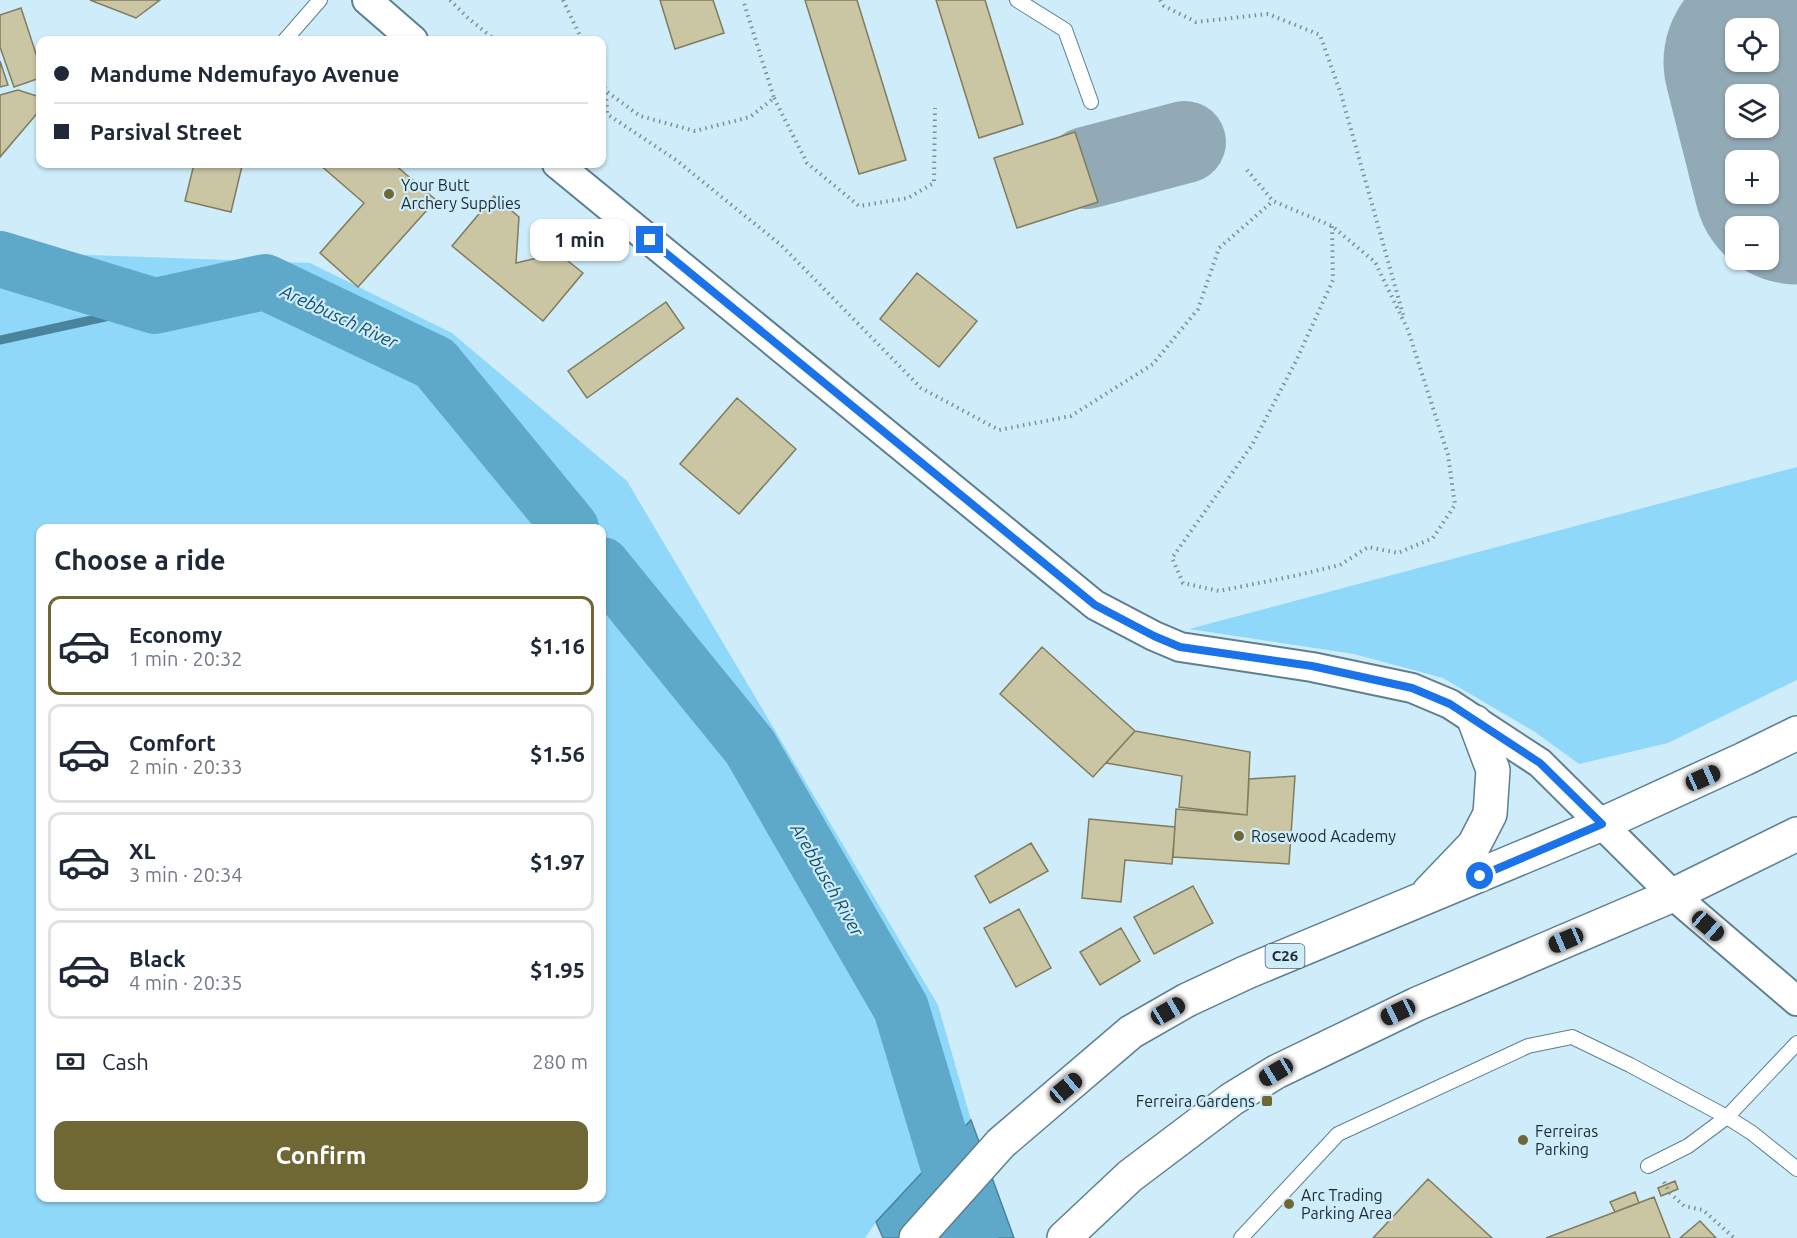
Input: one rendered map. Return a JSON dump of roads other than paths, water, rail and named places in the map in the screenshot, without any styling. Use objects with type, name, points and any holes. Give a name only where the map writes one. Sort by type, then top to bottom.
[{"type":"main road","points":[[1419,902],[1474,844],[1490,814],[1493,770],[1475,722]]},
{"type":"main road","name":"C26","points":[[916,1238],[1000,1143],[1131,1032],[1187,1000],[1247,972],[1602,824],[1797,733]]},
{"type":"main road","points":[[1064,1238],[1130,1176],[1232,1099],[1276,1072],[1417,1004],[1673,895],[1797,834]]},
{"type":"street","points":[[367,0],[408,36]]},
{"type":"street","points":[[562,168],[1095,605],[1180,647],[1312,666],[1412,688],[1450,704],[1540,763],[1641,866],[1797,1001]]},
{"type":"lane","points":[[288,36],[320,0]]},
{"type":"lane","points":[[1017,0],[1065,30],[1091,102]]},
{"type":"lane","points":[[1241,1238],[1338,1134],[1528,1046],[1572,1037],[1727,1117],[1752,1133],[1797,1169]]},
{"type":"lane","points":[[1652,1164],[1688,1146],[1727,1117],[1797,1043]]},
{"type":"waterway","name":"Arebbusch River","points":[[0,259],[155,306],[265,282],[435,363],[568,524]]},
{"type":"waterway","points":[[0,340],[155,306]]},
{"type":"waterway","name":"Arebbusch River","points":[[606,570],[750,747],[901,1008],[970,1238]]},
{"type":"place","name":"Your Butt Archery Supplies","points":[[389,194]]},
{"type":"place","name":"Rosewood Academy","points":[[1239,836]]},
{"type":"place","name":"Ferreira Gardens","points":[[1267,1101]]},
{"type":"place","name":"Ferreiras Parking","points":[[1523,1140]]},
{"type":"place","name":"Arc Trading Parking Area","points":[[1289,1204]]}]
